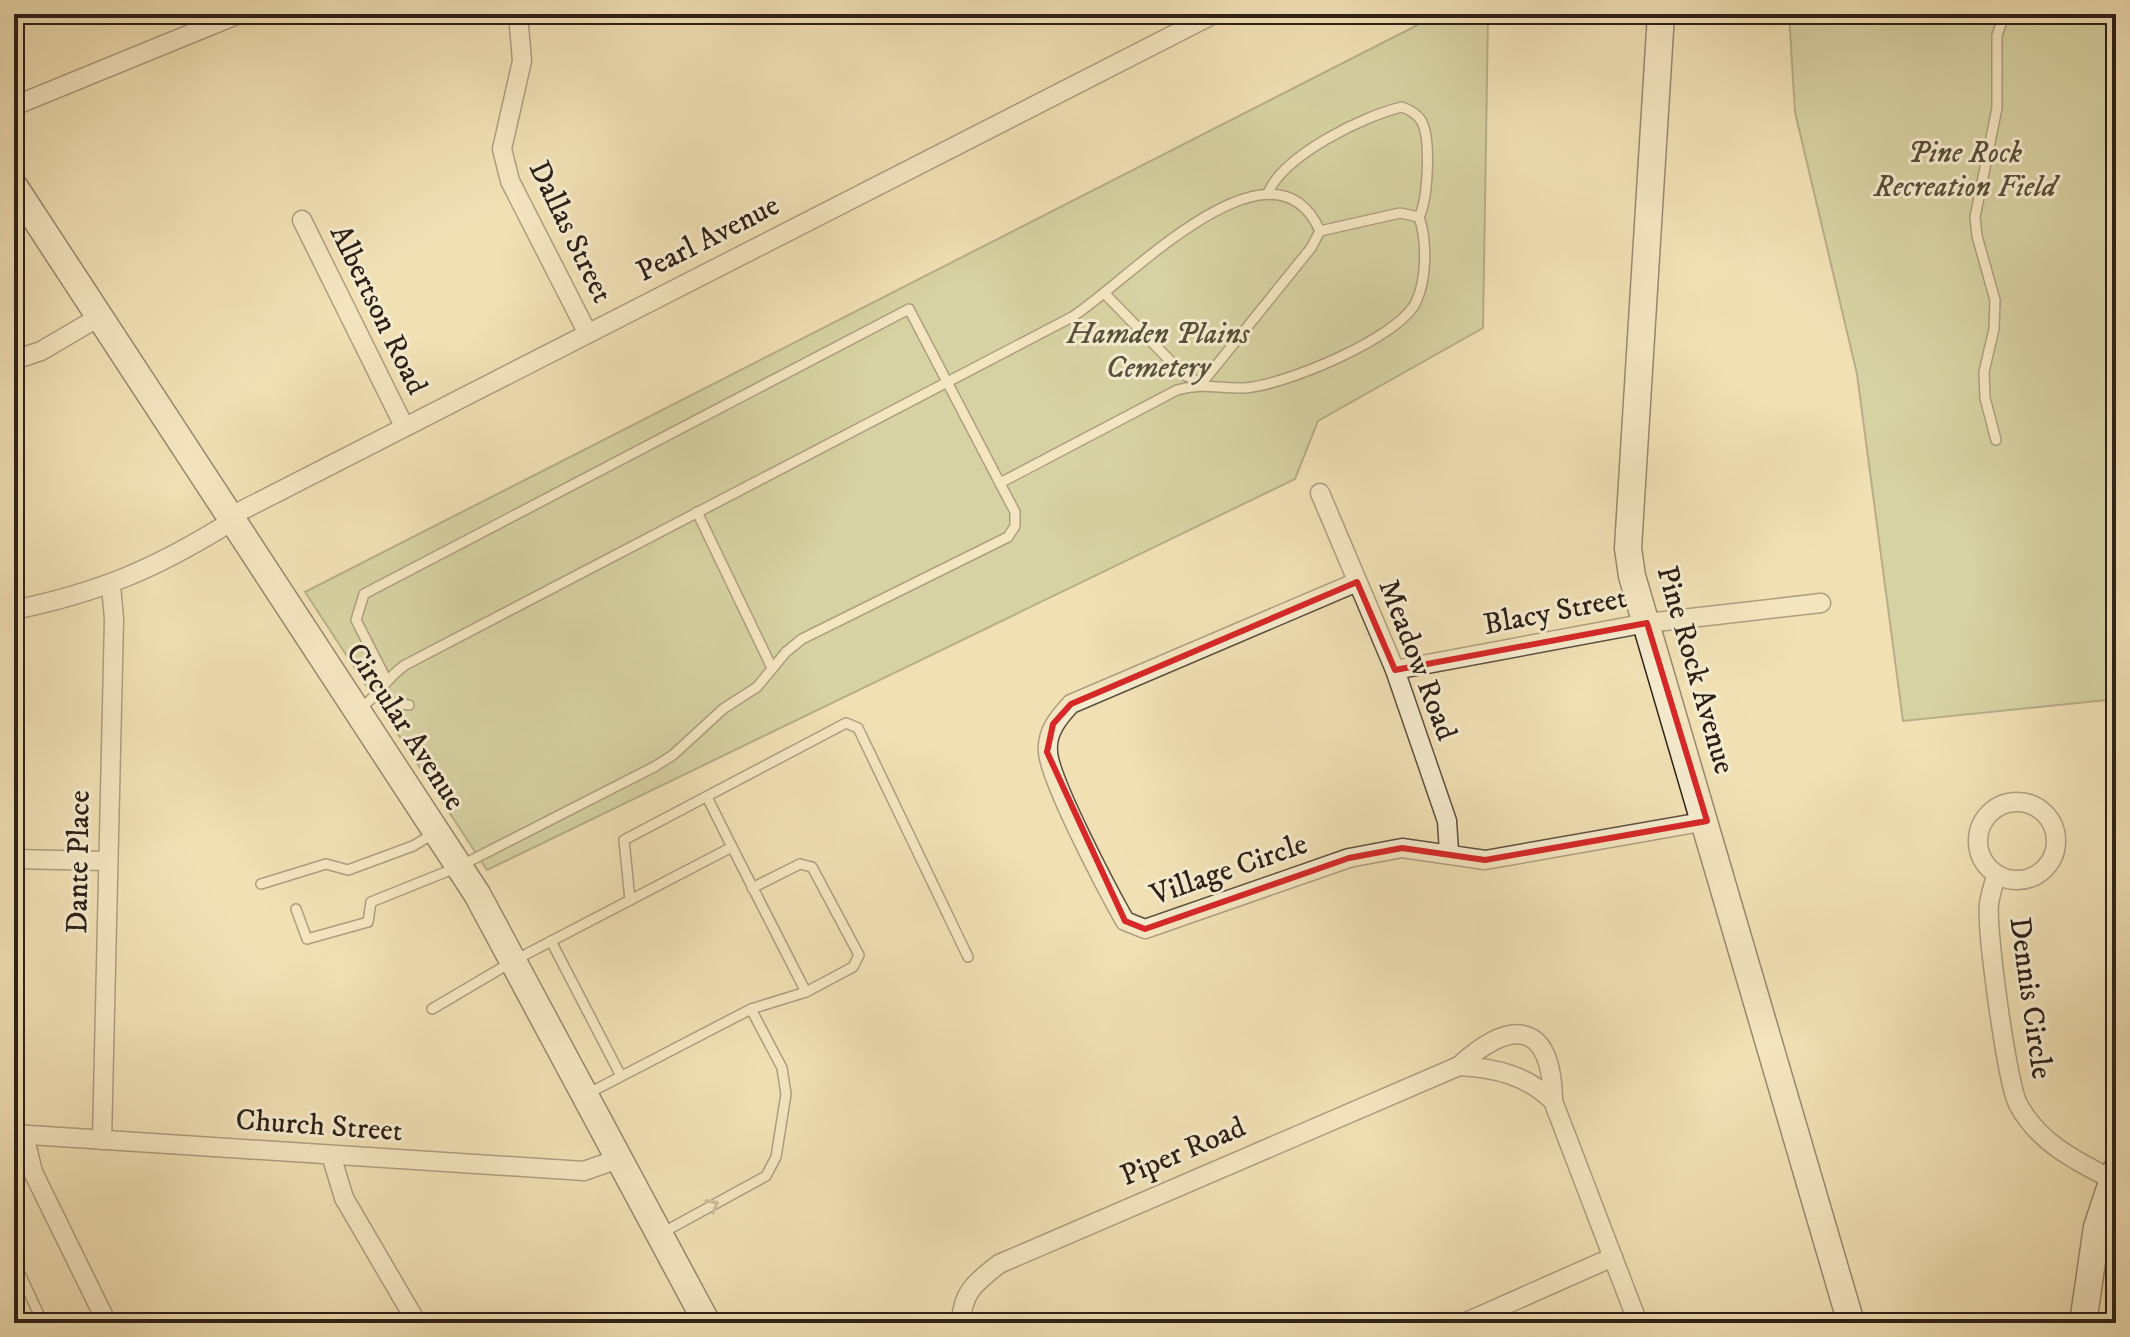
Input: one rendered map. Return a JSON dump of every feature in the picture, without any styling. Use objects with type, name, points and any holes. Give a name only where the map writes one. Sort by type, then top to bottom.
[{"type":"street","points":[[14,106],[237,14]]},
{"type":"street","name":"Dallas Street","points":[[518,14],[522,61],[502,149],[510,181],[587,332]]},
{"type":"street","name":"Pearl Avenue","points":[[14,610],[111,586],[154,568],[230,519],[404,426],[1214,14]]},
{"type":"street","name":"Pine Rock Avenue","points":[[1661,14],[1628,536],[1632,576],[1707,821],[1851,1323]]},
{"type":"street","name":"Circular Avenue","points":[[14,186],[436,832],[515,960],[707,1323]]},
{"type":"street","name":"Albertson Road","points":[[302,220],[404,426]]},
{"type":"street","points":[[14,360],[41,351],[99,317]]},
{"type":"street","name":"Meadow Road","points":[[1320,493],[1395,670],[1447,821],[1449,852]]},
{"type":"street","name":"Village Circle","points":[[1357,582],[1071,704],[1053,724],[1047,752],[1125,921],[1145,929],[1349,858],[1402,848],[1449,852],[1485,860],[1707,821]]},
{"type":"street","name":"Dante Place","points":[[102,1140],[106,861],[114,619],[111,586]]},
{"type":"street","name":"Blacy Street","points":[[1395,670],[1647,623],[1821,603]]},
{"type":"street","name":"Dennis Circle","points":[[2024,802],[2038,808],[2049,818],[2056,832],[2056,848],[2051,862],[2040,873],[2026,880],[2010,880],[1996,875],[1985,864],[1978,850],[1978,835],[1983,820],[1994,809],[2008,803],[2024,802]]},
{"type":"street","points":[[14,859],[106,861]]},
{"type":"street","name":"Dennis Circle","points":[[1996,875],[1989,906],[2008,1071],[2017,1102],[2037,1130],[2066,1157],[2114,1174]]},
{"type":"street","name":"Piper Road","points":[[961,1323],[962,1305],[971,1286],[999,1264],[1459,1066],[1483,1044],[1502,1035],[1522,1033],[1537,1042],[1547,1056],[1553,1074],[1553,1101],[1638,1323]]},
{"type":"street","name":"Piper Road","points":[[1459,1066],[1495,1068],[1535,1084],[1553,1101]]},
{"type":"street","points":[[19,1135],[33,1172],[107,1323]]},
{"type":"street","name":"Church Street","points":[[19,1135],[584,1171],[618,1159]]},
{"type":"street","points":[[331,1155],[344,1198],[417,1323]]},
{"type":"street","points":[[2083,1323],[2097,1227],[2114,1174]]},
{"type":"street","points":[[1464,1323],[1613,1257]]},
{"type":"lane","points":[[1996,440],[1985,398],[1984,372],[1994,329],[1995,300],[1977,236],[1975,217],[1997,108],[1997,35],[2005,14]]},
{"type":"lane","points":[[1106,295],[1184,375],[1202,383],[1244,388],[1278,381],[1397,325],[1416,302],[1423,273],[1424,231],[1419,217],[1424,208],[1426,181],[1422,121],[1402,107],[1383,111],[1289,164],[1274,178],[1268,193]]},
{"type":"lane","points":[[356,711],[380,695],[386,679],[405,665],[1072,317],[1106,295],[1196,220],[1216,209],[1268,193],[1298,203],[1315,220],[1320,231]]},
{"type":"lane","points":[[1000,483],[1143,406],[1177,390],[1202,383],[1311,248],[1320,231],[1400,213],[1419,217]]},
{"type":"lane","points":[[296,909],[307,939],[368,922],[371,902],[458,867],[673,755],[723,709],[757,687],[802,639],[1008,537],[1015,526],[1015,512],[909,309],[364,594],[356,620],[386,679]]},
{"type":"lane","points":[[697,512],[772,668]]},
{"type":"lane","points":[[380,695],[393,703],[409,705]]},
{"type":"lane","points":[[630,900],[624,840],[846,723],[858,728],[968,957]]},
{"type":"lane","points":[[707,797],[806,992]]},
{"type":"lane","points":[[261,884],[326,864],[348,870],[413,846],[436,832]]},
{"type":"lane","points":[[432,1009],[515,960],[732,847]]},
{"type":"lane","points":[[586,1095],[751,1009],[806,992],[853,967],[859,955],[812,867],[800,864],[752,888]]},
{"type":"lane","points":[[551,941],[621,1076]]},
{"type":"lane","points":[[659,1235],[766,1176],[782,1135],[786,1094],[782,1068],[751,1009]]},
{"type":"lane","points":[[14,1261],[43,1323]]},
{"type":"highlighted area","points":[[1357,582],[1395,670],[1647,623],[1707,821],[1485,860],[1402,848],[1349,858],[1145,929],[1125,921],[1047,752],[1053,724],[1071,704]]},
{"type":"green space","name":"Hamden Plains Cemetery","points":[[1439,14],[1488,14],[1483,328],[1318,421],[1295,479],[487,870],[305,592]]},
{"type":"green space","name":"Pine Rock Recreation Field","points":[[1789,14],[2116,14],[2116,699],[1903,721],[1857,374],[1795,112]]}]
